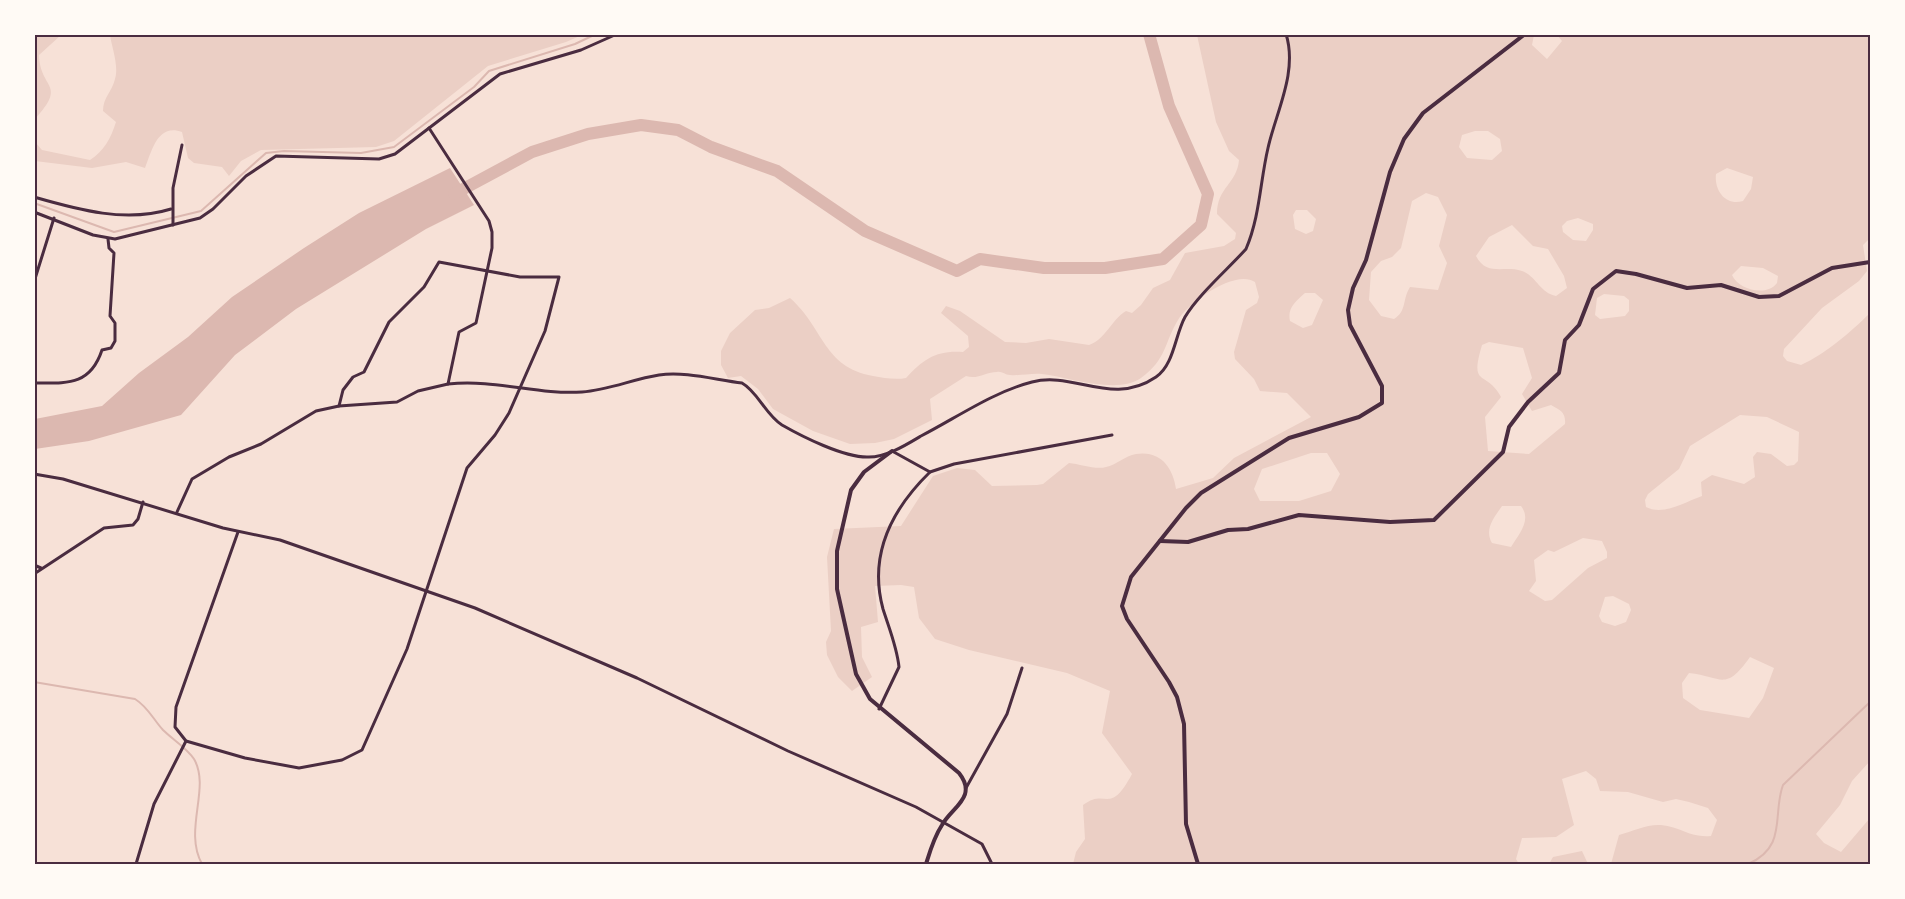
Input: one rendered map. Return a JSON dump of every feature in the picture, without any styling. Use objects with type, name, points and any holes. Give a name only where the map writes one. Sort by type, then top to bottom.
[{"type":"street","points":[[34,212],[93,235],[108,238],[119,238],[173,224],[208,213],[246,176],[276,156],[379,159],[400,151],[500,74],[581,50],[617,34]]},
{"type":"street","points":[[966,788],[960,773],[870,699],[856,674],[837,589],[835,569],[842,521],[854,483],[864,471],[892,451],[1031,382],[1061,381],[1112,390],[1148,382],[1162,372],[1186,315],[1246,249],[1260,201],[1268,149],[1288,75],[1289,44],[1286,34]]},
{"type":"street","points":[[1198,864],[1186,824],[1185,737],[1177,697],[1146,645],[1127,619],[1122,606],[1131,577],[1201,493],[1246,467],[1289,438],[1373,410],[1382,403],[1384,392],[1382,386],[1367,352],[1350,325],[1348,310],[1353,288],[1366,260],[1390,172],[1404,139],[1423,114],[1525,34]]},
{"type":"street","points":[[429,128],[489,221],[493,240],[476,323],[459,332],[448,384]]},
{"type":"street","points":[[173,224],[171,211],[182,145]]},
{"type":"street","points":[[34,197],[102,213],[128,216],[171,211]]},
{"type":"street","points":[[34,282],[54,218]]},
{"type":"street","points":[[34,383],[75,381],[88,375],[97,364],[102,350],[111,348],[115,341],[115,323],[110,316],[115,265],[114,253],[109,248],[108,238]]},
{"type":"street","points":[[238,531],[174,714],[175,727],[186,741],[245,758],[299,768],[353,756],[367,743],[395,679],[467,468],[503,425],[544,332],[559,278],[520,277],[442,262],[437,264],[424,287],[389,322],[364,372],[352,377],[343,390],[339,406]]},
{"type":"street","points":[[1160,541],[1188,542],[1228,530],[1248,529],[1299,515],[1389,522],[1434,520],[1503,452],[1509,427],[1528,402],[1558,373],[1565,340],[1579,325],[1593,290],[1616,272],[1636,273],[1687,288],[1721,285],[1759,297],[1779,296],[1832,268],[1870,262]]},
{"type":"street","points":[[177,512],[192,479],[229,457],[261,444],[316,411],[339,406],[397,402],[418,391],[448,384],[487,382],[581,392],[671,375],[742,383],[751,388],[754,396],[781,424],[832,448],[868,458],[892,451],[930,472]]},
{"type":"street","points":[[879,708],[899,667],[880,593],[882,545],[899,506],[930,472],[954,464],[1112,435]]},
{"type":"street","points":[[34,474],[63,479],[238,531],[280,540],[475,608],[637,678],[943,822],[982,844],[992,864]]},
{"type":"street","points":[[34,574],[104,528],[133,525],[138,519],[143,502]]},
{"type":"street","points":[[34,565],[41,568]]},
{"type":"street","points":[[926,864],[943,822],[961,804],[968,782],[1007,714],[1022,668]]},
{"type":"street","points":[[136,864],[154,804],[186,741]]},
{"type":"shaded area","points":[[35,34],[61,35],[39,55],[40,66],[51,92],[50,99],[35,119]]},
{"type":"shaded area","points":[[110,34],[582,35],[488,66],[394,141],[376,147],[261,150],[241,161],[229,176],[222,167],[194,163],[188,158],[182,132],[174,130],[167,131],[157,140],[145,168],[126,162],[92,168],[35,161],[35,142],[42,150],[90,160],[106,144],[116,122],[103,111],[104,102],[114,84],[116,74]]},
{"type":"shaded area","points":[[1197,35],[1534,35],[1532,45],[1547,59],[1562,41],[1557,35],[1870,35],[1870,238],[1863,245],[1867,271],[1859,281],[1822,308],[1784,349],[1783,356],[1787,361],[1801,365],[1837,342],[1870,313],[1870,761],[1852,781],[1840,805],[1816,834],[1824,843],[1841,852],[1870,818],[1870,864],[1611,864],[1619,835],[1661,825],[1691,834],[1711,836],[1717,820],[1708,808],[1689,802],[1676,799],[1663,802],[1628,792],[1600,791],[1596,779],[1586,771],[1562,779],[1574,825],[1556,837],[1522,838],[1516,859],[1519,864],[1073,864],[1076,852],[1085,839],[1083,805],[1091,800],[1113,798],[1132,774],[1102,733],[1110,691],[1067,673],[969,650],[935,639],[919,618],[914,587],[901,585],[875,586],[878,622],[861,627],[862,657],[872,677],[852,691],[838,677],[827,655],[826,642],[831,631],[827,557],[834,529],[901,526],[933,476],[957,468],[975,470],[992,486],[1037,485],[1043,484],[1069,463],[1102,468],[1132,455],[1145,453],[1164,462],[1172,474],[1176,489],[1213,478],[1234,458],[1311,417],[1287,393],[1260,391],[1254,379],[1235,359],[1234,352],[1246,310],[1257,303],[1259,297],[1255,282],[1246,279],[1236,280],[1213,289],[1192,305],[1173,328],[1156,364],[1141,378],[1131,383],[1093,384],[1042,374],[1008,375],[999,372],[974,377],[966,376],[930,399],[932,420],[894,439],[875,443],[850,444],[813,431],[773,409],[758,389],[741,376],[728,378],[721,365],[721,351],[730,333],[755,310],[769,308],[790,298],[825,345],[844,364],[856,371],[894,379],[906,378],[918,366],[938,354],[963,352],[969,347],[968,336],[941,313],[946,306],[960,311],[1005,342],[1026,343],[1049,339],[1089,345],[1100,338],[1126,311],[1132,313],[1141,305],[1153,288],[1170,280],[1185,253],[1224,246],[1235,239],[1236,233],[1217,214],[1220,198],[1235,175],[1239,160],[1229,151],[1216,122]],"holes":[[[1475,131],[1488,131],[1500,139],[1502,151],[1492,160],[1467,158],[1459,147],[1462,135]],[[1727,168],[1753,177],[1751,189],[1743,201],[1726,199],[1717,186],[1716,174]],[[1426,193],[1438,197],[1447,215],[1439,246],[1447,263],[1438,290],[1410,287],[1403,309],[1394,319],[1381,316],[1369,300],[1371,272],[1381,261],[1392,257],[1401,248],[1412,201]],[[1296,210],[1307,210],[1316,219],[1313,231],[1306,234],[1295,229],[1293,215]],[[1578,218],[1593,224],[1593,230],[1586,241],[1573,240],[1563,232],[1562,226],[1567,221]],[[1512,225],[1533,246],[1548,249],[1564,276],[1567,288],[1556,296],[1546,292],[1527,273],[1515,269],[1491,268],[1480,262],[1476,256],[1489,237]],[[1741,266],[1763,268],[1778,276],[1777,283],[1767,290],[1753,290],[1740,285],[1732,275]],[[1305,293],[1315,293],[1323,300],[1312,325],[1303,328],[1290,321],[1290,312]],[[1604,294],[1624,296],[1629,300],[1629,311],[1625,316],[1600,319],[1595,315],[1597,298]],[[1489,342],[1523,348],[1532,378],[1522,394],[1532,411],[1551,405],[1560,410],[1565,424],[1529,454],[1488,451],[1485,417],[1501,397],[1490,383],[1481,377],[1477,368],[1482,345]],[[1740,415],[1767,417],[1799,432],[1798,461],[1794,465],[1787,466],[1771,454],[1757,452],[1753,457],[1755,477],[1744,484],[1712,475],[1701,482],[1702,496],[1660,510],[1646,507],[1645,500],[1648,494],[1679,469],[1690,446]],[[1311,453],[1327,453],[1340,474],[1331,491],[1299,501],[1260,501],[1254,489],[1262,469]],[[1502,506],[1521,506],[1525,522],[1511,547],[1492,543],[1489,533],[1493,519]],[[1583,538],[1602,541],[1607,552],[1607,558],[1588,568],[1552,600],[1545,601],[1529,591],[1536,581],[1534,560],[1548,550],[1554,552]],[[1613,596],[1629,604],[1631,610],[1626,622],[1615,626],[1602,622],[1599,616],[1605,597]],[[1750,657],[1774,668],[1763,698],[1749,718],[1700,710],[1683,698],[1682,683],[1689,673],[1723,680],[1735,675]]]},
{"type":"shaded area","points":[[450,168],[474,205],[426,229],[296,309],[235,355],[181,415],[89,441],[35,449],[35,419],[102,406],[139,373],[188,337],[232,297],[359,213]]},
{"type":"shaded area","points":[[1582,851],[1588,864],[1549,864],[1553,857]]},
{"type":"waterway","points":[[34,203],[114,232],[201,211],[266,153],[284,151],[361,153],[394,147],[474,87],[489,71],[575,44],[596,34]]},
{"type":"waterway","points":[[454,194],[532,152],[588,134],[641,125],[678,130],[711,147],[777,171],[865,231],[957,271],[980,259],[1044,268],[1105,268],[1163,259],[1201,225],[1208,194],[1169,106],[1149,34]]},
{"type":"waterway","points":[[34,682],[135,699],[147,709],[163,730],[187,751],[194,759],[200,783],[195,837],[202,864]]},
{"type":"waterway","points":[[1748,864],[1761,857],[1769,849],[1774,839],[1783,785],[1870,702]]}]
